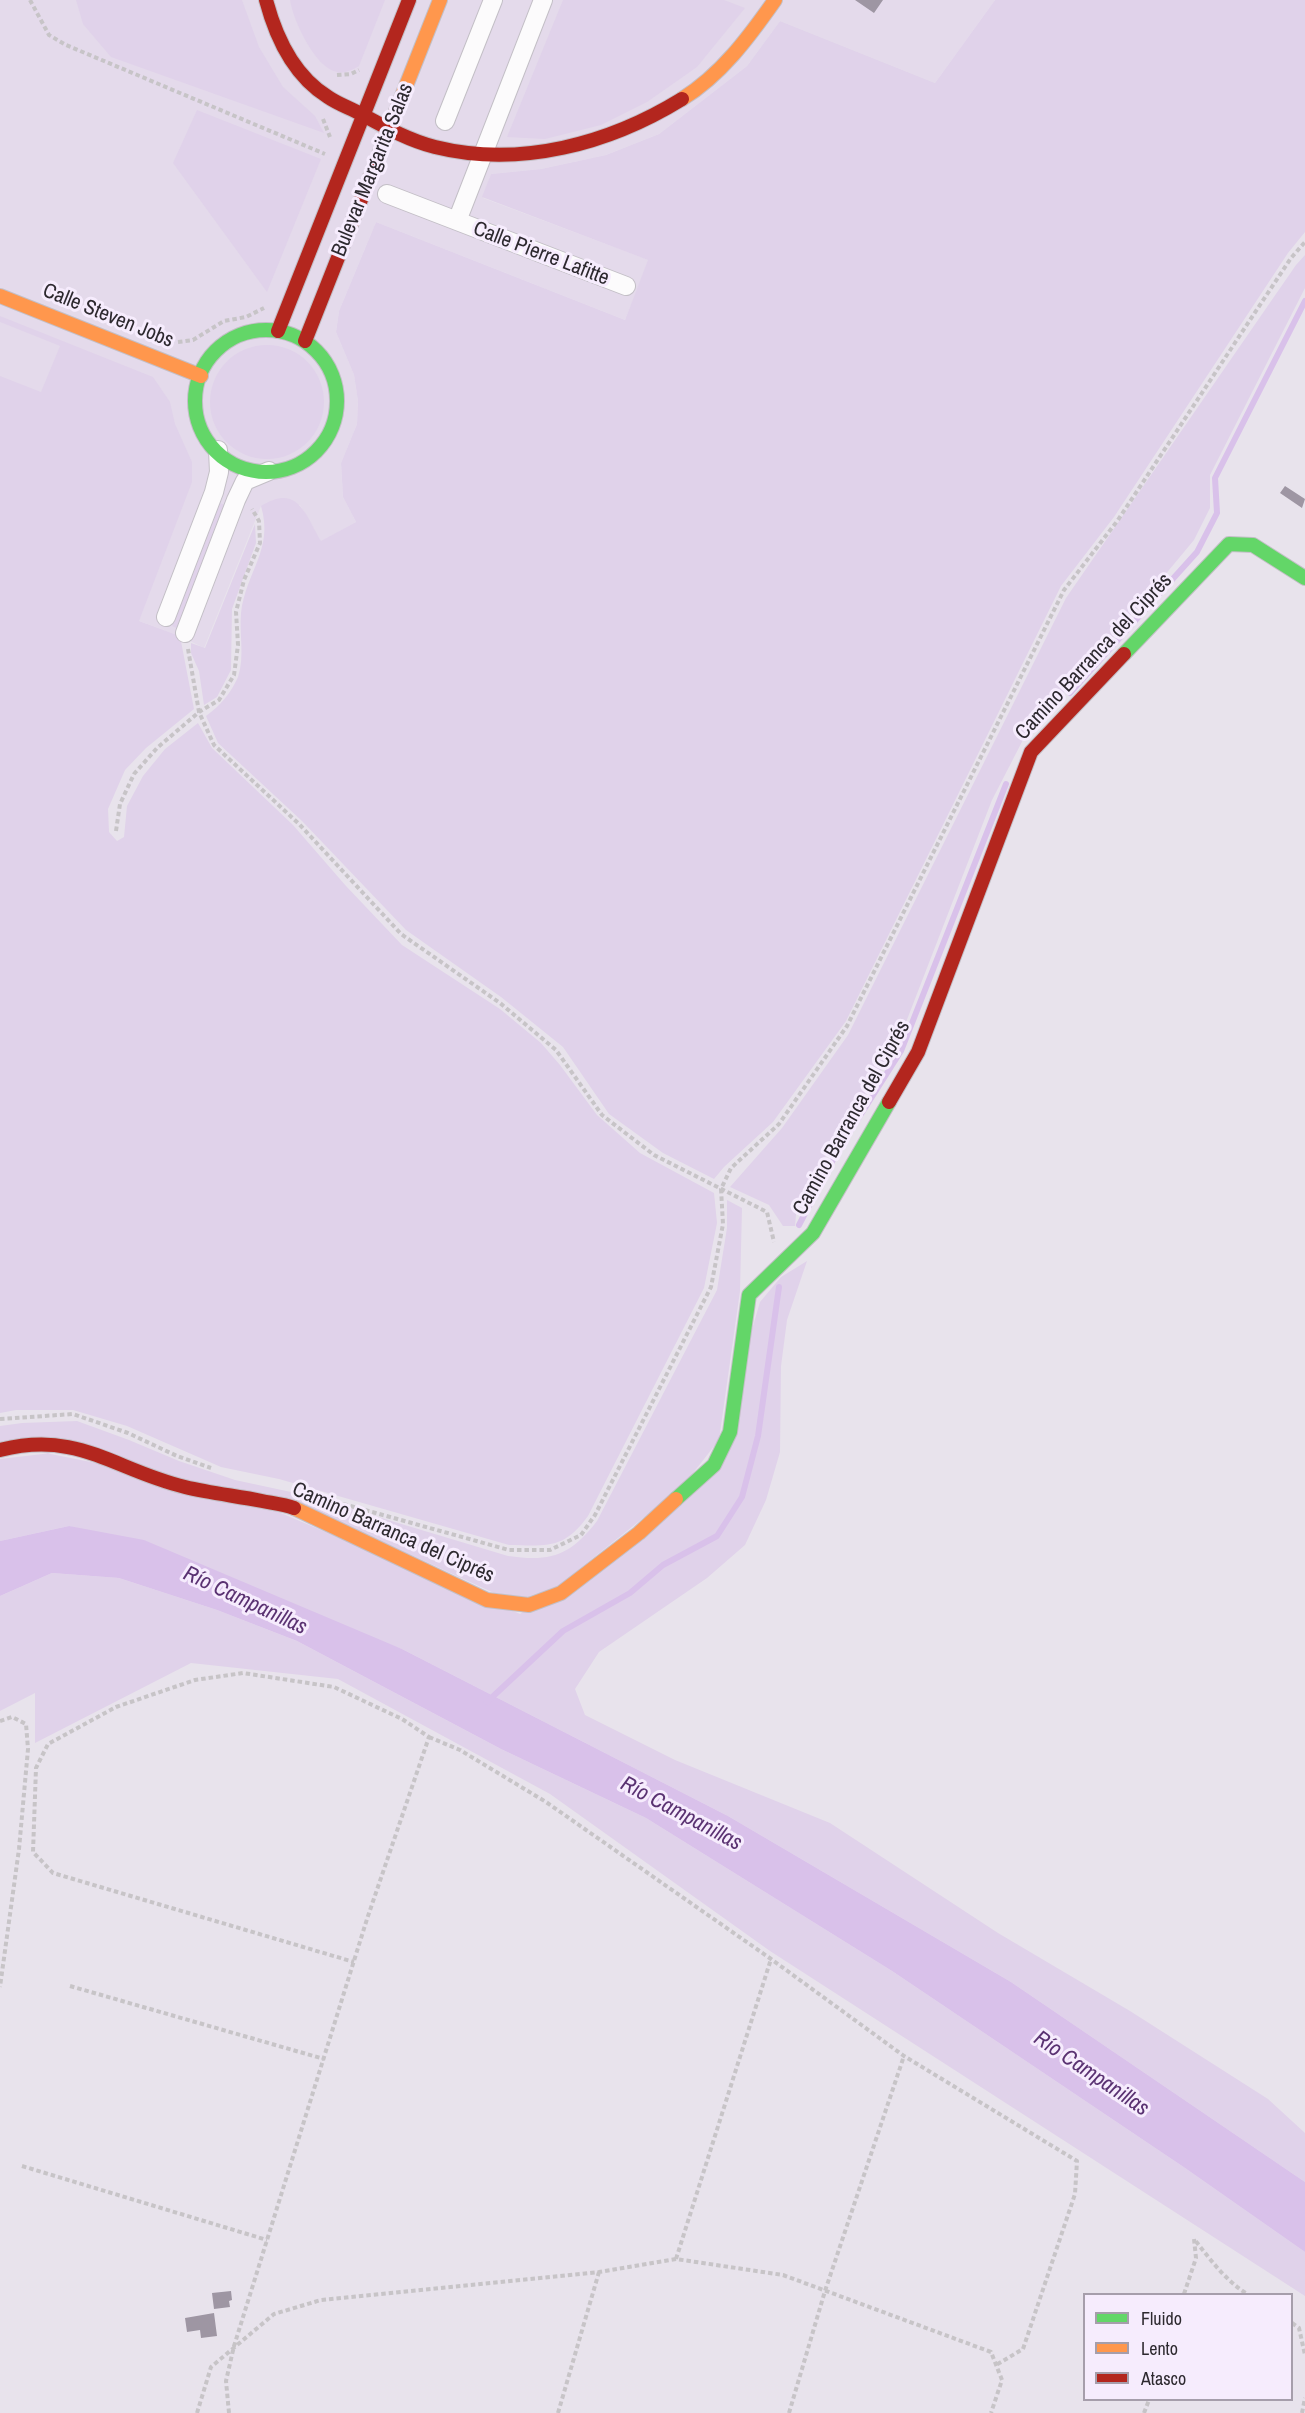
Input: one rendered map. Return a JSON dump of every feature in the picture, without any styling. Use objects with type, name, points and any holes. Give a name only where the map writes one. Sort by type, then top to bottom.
[{"type":"street","points":[[266,0],[270,17],[290,57],[310,82],[327,97],[388,130],[435,148],[482,156],[532,153],[604,138],[649,118],[691,93],[728,59],[775,0]]},
{"type":"street","name":"Bulevar Margarita Salas","points":[[278,331],[409,0]]},
{"type":"street","name":"Bulevar Margarita Salas","points":[[306,341],[440,0]]},
{"type":"street","points":[[445,121],[493,0]]},
{"type":"street","points":[[482,156],[543,0]]},
{"type":"street","name":"Calle Pierre Lafitte","points":[[456,221],[482,156]]},
{"type":"street","name":"Calle Pierre Lafitte","points":[[387,194],[626,286]]},
{"type":"street","name":"Calle Steven Jobs","points":[[0,296],[201,376]]},
{"type":"street","points":[[258,330],[286,332],[306,341],[325,359],[334,376],[335,423],[322,447],[292,469],[251,472],[231,464],[202,433],[196,412],[197,383],[210,357],[233,338],[258,330]]},
{"type":"street","points":[[166,617],[214,492],[219,472],[218,450]]},
{"type":"street","points":[[185,633],[245,481],[269,471]]},
{"type":"street","name":"Camino Barranca del Ciprés","points":[[0,1450],[24,1444],[66,1445],[100,1455],[133,1470],[184,1487],[290,1506],[487,1600],[529,1605],[561,1593],[639,1533],[714,1465],[730,1432],[749,1295],[813,1233],[918,1052],[1031,752],[1229,544],[1253,545],[1305,578]]},
{"type":"path","points":[[30,0],[49,34],[66,45],[326,155],[331,147]]},
{"type":"path","points":[[310,82],[325,71],[338,76],[351,74],[364,63]]},
{"type":"path","points":[[315,112],[330,132],[330,140]]},
{"type":"path","points":[[329,1500],[509,1550],[550,1550],[581,1535],[595,1515],[711,1287],[723,1224],[721,1189],[731,1168],[779,1124],[847,1026],[1064,590],[1118,520],[1291,258],[1305,242]]},
{"type":"path","points":[[172,343],[194,340],[224,321],[246,317],[265,308]]},
{"type":"path","points":[[116,831],[120,804],[134,774],[157,748],[199,712],[219,700],[234,675],[238,645],[236,612],[244,580],[260,543],[259,521],[250,506]]},
{"type":"path","points":[[185,633],[199,712],[214,745],[298,824],[401,934],[500,1003],[556,1050],[602,1115],[654,1155],[767,1212],[780,1263]]},
{"type":"path","points":[[0,1419],[73,1414],[128,1433],[177,1456],[215,1470]]},
{"type":"path","points":[[354,1962],[53,1873],[33,1852],[36,1768],[48,1744],[116,1707],[195,1680],[243,1673],[334,1687],[402,1719],[429,1737],[460,1750],[546,1802],[771,1959],[904,2056],[1077,2160],[1075,2194],[1023,2349],[996,2365]]},
{"type":"path","points":[[0,1721],[12,1717],[26,1724],[28,1749],[19,1849],[0,1987]]},
{"type":"path","points":[[229,2413],[226,2381],[234,2346],[354,1962],[429,1737]]},
{"type":"path","points":[[676,2259],[771,1959]]},
{"type":"path","points":[[70,1986],[324,2059]]},
{"type":"path","points":[[789,2413],[825,2291],[904,2056]]},
{"type":"path","points":[[22,2166],[267,2240]]},
{"type":"path","points":[[1185,2293],[1196,2258],[1194,2239],[1214,2264],[1244,2293]]},
{"type":"path","points":[[197,2413],[211,2367],[274,2314],[321,2300],[599,2272],[676,2259],[783,2275],[991,2352],[1002,2380],[991,2413]]},
{"type":"path","points":[[558,2413],[599,2272]]},
{"type":"path","points":[[1293,2325],[1299,2328],[1305,2355]]},
{"type":"path","points":[[1302,2413],[1305,2398]]},
{"type":"shaded area","points":[[0,0],[995,0],[935,83],[780,21],[747,66],[659,134],[606,155],[541,169],[491,174],[483,198],[649,260],[625,320],[376,222],[339,311],[336,332],[354,375],[358,401],[357,424],[341,463],[343,497],[356,522],[321,542],[300,505],[261,506],[204,648],[180,636],[139,621],[0,467]]},
{"type":"shaded area","points":[[76,0],[242,0],[259,47],[283,87],[315,116],[324,133],[111,57],[83,24]]},
{"type":"shaded area","points":[[290,0],[385,0],[359,66],[340,72],[329,69],[321,62],[300,31]]},
{"type":"shaded area","points":[[563,0],[724,0],[745,8],[697,67],[647,102],[601,125],[545,139],[507,137]]},
{"type":"shaded area","points":[[995,0],[1305,0],[1305,232],[1288,253],[1114,517],[1061,586],[846,1021],[773,1122],[714,1179],[663,1153],[609,1114],[563,1047],[501,997],[406,930],[302,821],[218,743],[206,716],[225,699],[238,677],[241,661],[241,613],[264,535],[261,506],[284,498],[292,500],[305,512],[321,541],[356,522],[343,497],[341,463],[357,424],[358,401],[354,375],[336,332],[339,311],[376,222],[625,320],[648,260],[482,197],[491,174],[541,169],[606,155],[659,134],[747,66],[780,21],[935,83]]},
{"type":"shaded area","points":[[197,110],[321,159],[267,292],[173,163]]},
{"type":"shaded area","points":[[1305,255],[1305,288],[1210,475],[1210,508],[1194,540],[1099,654],[1027,732],[992,800],[896,1048],[842,1129],[797,1204],[795,1226],[783,1226],[769,1205],[730,1187],[782,1128],[848,1035],[1066,598]]},
{"type":"shaded area","points":[[0,316],[153,377],[170,402],[175,424],[192,462],[192,482],[139,621],[180,636],[194,709],[146,748],[125,770],[108,809],[109,832],[117,841],[124,837],[127,806],[143,776],[165,749],[198,723],[212,748],[293,825],[402,945],[500,1009],[541,1043],[597,1115],[640,1153],[714,1193],[717,1223],[704,1288],[588,1516],[571,1535],[563,1540],[545,1545],[509,1545],[279,1479],[221,1467],[127,1426],[73,1410],[16,1410],[0,1413],[0,376],[41,392],[60,346],[0,322]]},
{"type":"shaded area","points":[[267,345],[289,349],[308,361],[320,380],[324,402],[320,424],[308,443],[289,455],[267,459],[245,455],[226,443],[214,424],[210,402],[214,380],[226,361],[245,349]]},
{"type":"shaded area","points":[[219,503],[226,505],[179,629],[172,626]]},
{"type":"shaded area","points":[[255,524],[256,543],[232,609],[231,670],[217,697],[204,705],[199,671],[191,653],[191,643],[205,648]]},
{"type":"shaded area","points":[[727,1200],[742,1208],[740,1291],[719,1440],[682,1487],[558,1586],[527,1597],[494,1593],[298,1503],[0,1444],[0,1426],[77,1421],[235,1480],[305,1495],[508,1556],[536,1558],[558,1554],[578,1542],[597,1521],[717,1290],[727,1228]]},
{"type":"shaded area","points":[[807,1261],[787,1320],[781,1366],[780,1452],[766,1500],[745,1545],[707,1578],[599,1652],[575,1689],[585,1715],[675,1760],[830,1823],[998,1933],[1130,2011],[1268,2099],[1305,2133],[1305,2182],[1011,1982],[728,1816],[402,1649],[69,1526],[0,1541],[0,1459],[60,1452],[276,1511],[520,1614],[708,1481],[760,1302],[781,1277]]},
{"type":"shaded area","points":[[52,1573],[119,1578],[217,1610],[297,1641],[501,1749],[646,1818],[892,1971],[1185,2168],[1305,2252],[1305,2296],[770,1951],[550,1794],[338,1679],[191,1663],[35,1743],[35,1693],[0,1711],[0,1596]]},
{"type":"water","name":"Río Campanillas","points":[[69,1526],[144,1540],[402,1649],[728,1816],[1011,1982],[1305,2182],[1305,2252],[1185,2168],[892,1971],[646,1818],[501,1749],[297,1641],[217,1610],[119,1578],[52,1573],[0,1596],[0,1541]]},
{"type":"building","points":[[855,0],[883,0],[874,13]]},
{"type":"building","points":[[1285,486],[1305,499],[1302,508],[1280,493]]},
{"type":"building","points":[[231,2291],[230,2307],[214,2309],[212,2293]]},
{"type":"building","points":[[214,2313],[217,2336],[201,2338],[200,2330],[187,2332],[185,2318]]},
{"type":"waterway","points":[[1070,693],[1197,552],[1217,513],[1215,478],[1305,301]]},
{"type":"waterway","points":[[799,1225],[837,1152],[901,1051],[1006,784]]},
{"type":"waterway","points":[[487,1702],[563,1631],[630,1593],[663,1565],[717,1536],[742,1497],[758,1436],[779,1287]]},
{"type":"traffic: fast","points":[[266,330],[293,336],[316,351],[331,374],[337,401],[331,428],[316,451],[293,466],[266,472],[239,466],[216,451],[201,428],[195,401],[201,374],[216,351],[239,336],[266,330]]},
{"type":"traffic: fast","points":[[1124,654],[1229,544],[1253,545],[1305,578]]},
{"type":"traffic: fast","points":[[676,1499],[714,1465],[730,1432],[749,1295],[813,1233],[889,1102]]},
{"type":"traffic: slow","points":[[402,96],[440,0]]},
{"type":"traffic: slow","points":[[682,99],[722,67],[775,0]]},
{"type":"traffic: slow","points":[[0,296],[201,376]]},
{"type":"traffic: slow","points":[[294,1508],[487,1600],[529,1605],[561,1593],[639,1533],[676,1499]]},
{"type":"traffic: jam","points":[[266,0],[275,28],[288,55],[305,78],[316,88],[336,102],[388,128],[415,141],[435,147],[467,153],[499,155],[563,148],[594,140],[625,128],[682,99]]},
{"type":"traffic: jam","points":[[278,331],[409,0]]},
{"type":"traffic: jam","points":[[305,341],[402,96]]},
{"type":"traffic: jam","points":[[889,1102],[918,1052],[1031,752],[1124,654]]},
{"type":"traffic: jam","points":[[0,1450],[28,1445],[75,1448],[185,1487],[294,1508]]}]
